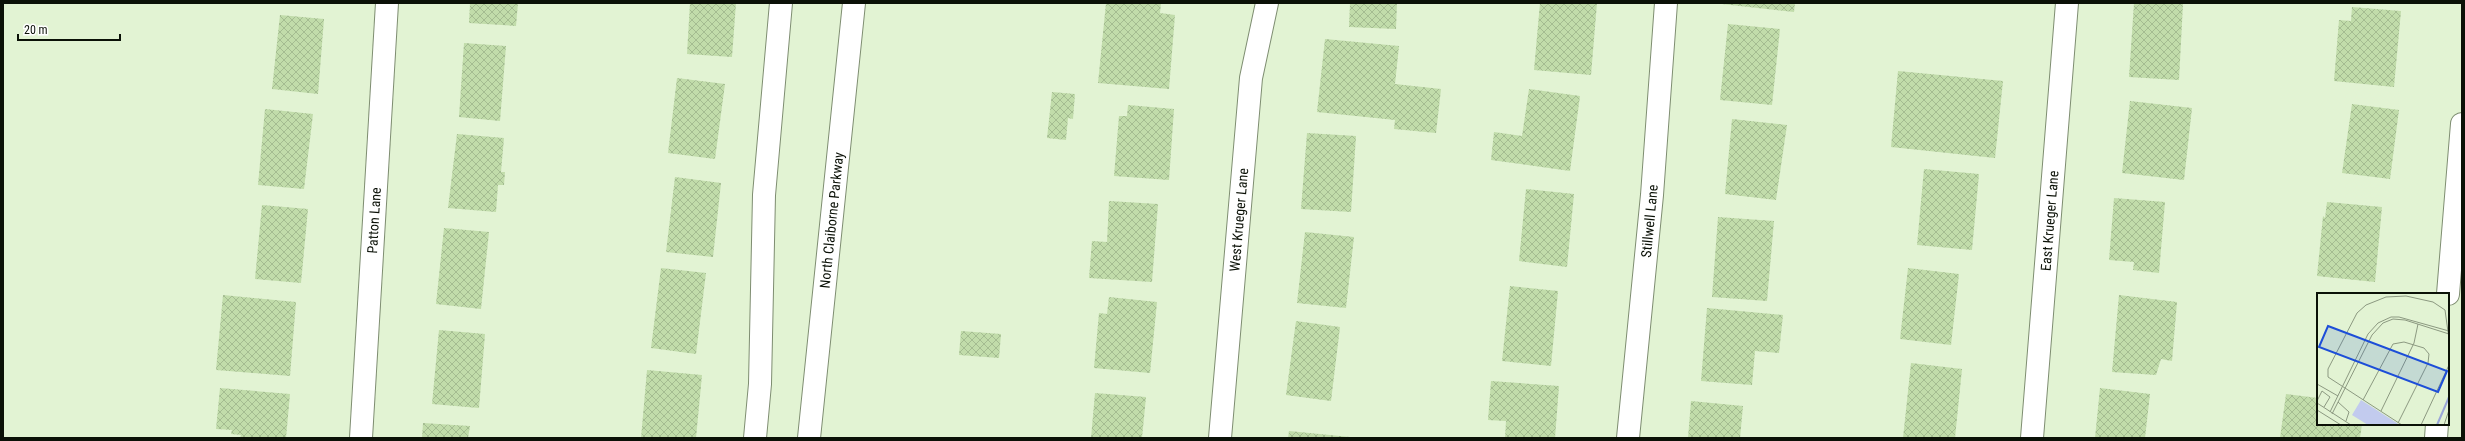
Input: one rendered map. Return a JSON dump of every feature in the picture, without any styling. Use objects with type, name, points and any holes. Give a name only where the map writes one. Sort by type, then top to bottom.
[{"type":"street","name":"Patton Lane","points":[[361,438],[387,3]]},
{"type":"street","points":[[755,438],[760,384],[764,195],[781,3]]},
{"type":"street","name":"North Claiborne Parkway","points":[[809,438],[854,3]]},
{"type":"street","name":"West Krueger Lane","points":[[1220,438],[1252,78],[1267,3]]},
{"type":"street","name":"Stillwell Lane","points":[[1628,438],[1652,195],[1666,3]]},
{"type":"street","name":"East Krueger Lane","points":[[2032,438],[2067,3]]},
{"type":"street","points":[[2448,293],[2462,124]]},
{"type":"street","points":[[2436,438],[2437,425]]},
{"type":"building","points":[[470,3],[518,3],[516,26],[469,23]]},
{"type":"building","points":[[690,3],[736,3],[732,57],[687,54]]},
{"type":"building","points":[[1106,3],[1161,3],[1160,13],[1175,15],[1169,89],[1098,83]]},
{"type":"building","points":[[1350,3],[1397,3],[1396,29],[1349,27]]},
{"type":"building","points":[[1540,3],[1597,3],[1591,75],[1534,70]]},
{"type":"building","points":[[1713,3],[1795,3],[1794,12]]},
{"type":"building","points":[[2134,3],[2183,4],[2179,80],[2129,77]]},
{"type":"building","points":[[2352,7],[2401,11],[2394,87],[2334,81],[2339,20],[2351,21]]},
{"type":"building","points":[[280,15],[324,19],[318,94],[272,89]]},
{"type":"building","points":[[1728,24],[1780,29],[1772,105],[1720,100]]},
{"type":"building","points":[[1325,39],[1399,46],[1395,84],[1441,89],[1436,133],[1394,129],[1395,120],[1317,112]]},
{"type":"building","points":[[464,43],[506,46],[500,121],[459,117]]},
{"type":"building","points":[[1898,71],[2003,81],[1995,158],[1891,147]]},
{"type":"building","points":[[677,78],[725,84],[715,159],[668,153]]},
{"type":"building","points":[[1529,89],[1580,96],[1570,171],[1491,160],[1494,132],[1522,136]]},
{"type":"building","points":[[1052,92],[1075,94],[1073,119],[1068,118],[1066,140],[1047,138]]},
{"type":"building","points":[[2130,101],[2192,108],[2184,180],[2122,173]]},
{"type":"building","points":[[2352,104],[2399,110],[2390,179],[2342,173]]},
{"type":"building","points":[[1128,105],[1174,109],[1169,180],[1114,176],[1119,116],[1127,116]]},
{"type":"building","points":[[265,109],[313,114],[304,189],[258,185]]},
{"type":"building","points":[[1732,119],[1787,125],[1776,200],[1725,194]]},
{"type":"building","points":[[1307,133],[1356,136],[1351,212],[1301,209]]},
{"type":"building","points":[[457,134],[504,138],[501,172],[505,172],[504,185],[498,185],[496,212],[448,208]]},
{"type":"building","points":[[1924,169],[1979,174],[1972,250],[1917,245]]},
{"type":"building","points":[[675,177],[721,183],[713,257],[666,252]]},
{"type":"building","points":[[1526,189],[1574,194],[1567,267],[1519,261]]},
{"type":"building","points":[[2114,198],[2165,202],[2159,273],[2133,270],[2134,262],[2109,260]]},
{"type":"building","points":[[1109,201],[1158,204],[1152,282],[1089,278],[1092,241],[1107,242]]},
{"type":"building","points":[[2327,202],[2382,207],[2375,282],[2317,276],[2323,216],[2325,218]]},
{"type":"building","points":[[262,205],[308,209],[301,283],[255,279]]},
{"type":"building","points":[[1718,217],[1774,221],[1767,301],[1712,297]]},
{"type":"building","points":[[444,228],[489,232],[481,309],[436,304]]},
{"type":"building","points":[[1305,232],[1354,237],[1346,308],[1297,303]]},
{"type":"building","points":[[661,268],[706,273],[696,354],[651,348]]},
{"type":"building","points":[[1908,268],[1959,274],[1951,345],[1900,339]]},
{"type":"building","points":[[1510,286],[1558,291],[1551,366],[1502,361]]},
{"type":"building","points":[[223,295],[296,302],[290,376],[216,370]]},
{"type":"building","points":[[2119,295],[2177,302],[2172,361],[2161,359],[2156,375],[2112,372]]},
{"type":"building","points":[[1109,297],[1157,302],[1150,373],[1094,368],[1099,313],[1107,314]]},
{"type":"building","points":[[1707,308],[1783,315],[1779,353],[1755,351],[1752,385],[1701,381]]},
{"type":"building","points":[[1296,321],[1340,327],[1331,401],[1286,395]]},
{"type":"building","points":[[439,330],[485,334],[479,408],[432,404]]},
{"type":"building","points":[[961,331],[1001,334],[999,358],[959,355]]},
{"type":"building","points":[[1911,363],[1962,369],[1955,438],[1903,438]]},
{"type":"building","points":[[647,370],[702,375],[696,438],[641,438]]},
{"type":"building","points":[[1491,381],[1559,386],[1555,438],[1505,438],[1506,421],[1488,420]]},
{"type":"building","points":[[220,388],[290,394],[286,438],[240,438],[241,435],[231,434],[232,430],[216,429]]},
{"type":"building","points":[[2100,388],[2150,394],[2145,438],[2095,438]]},
{"type":"building","points":[[1095,393],[1146,397],[1142,438],[1091,438]]},
{"type":"building","points":[[2286,394],[2317,398],[2317,425],[2362,425],[2360,438],[2280,438]]},
{"type":"building","points":[[1691,401],[1743,406],[1740,438],[1688,438]]},
{"type":"building","points":[[423,423],[470,426],[468,438],[422,438]]},
{"type":"building","points":[[1289,431],[1350,437],[1350,438],[1288,438]]}]
